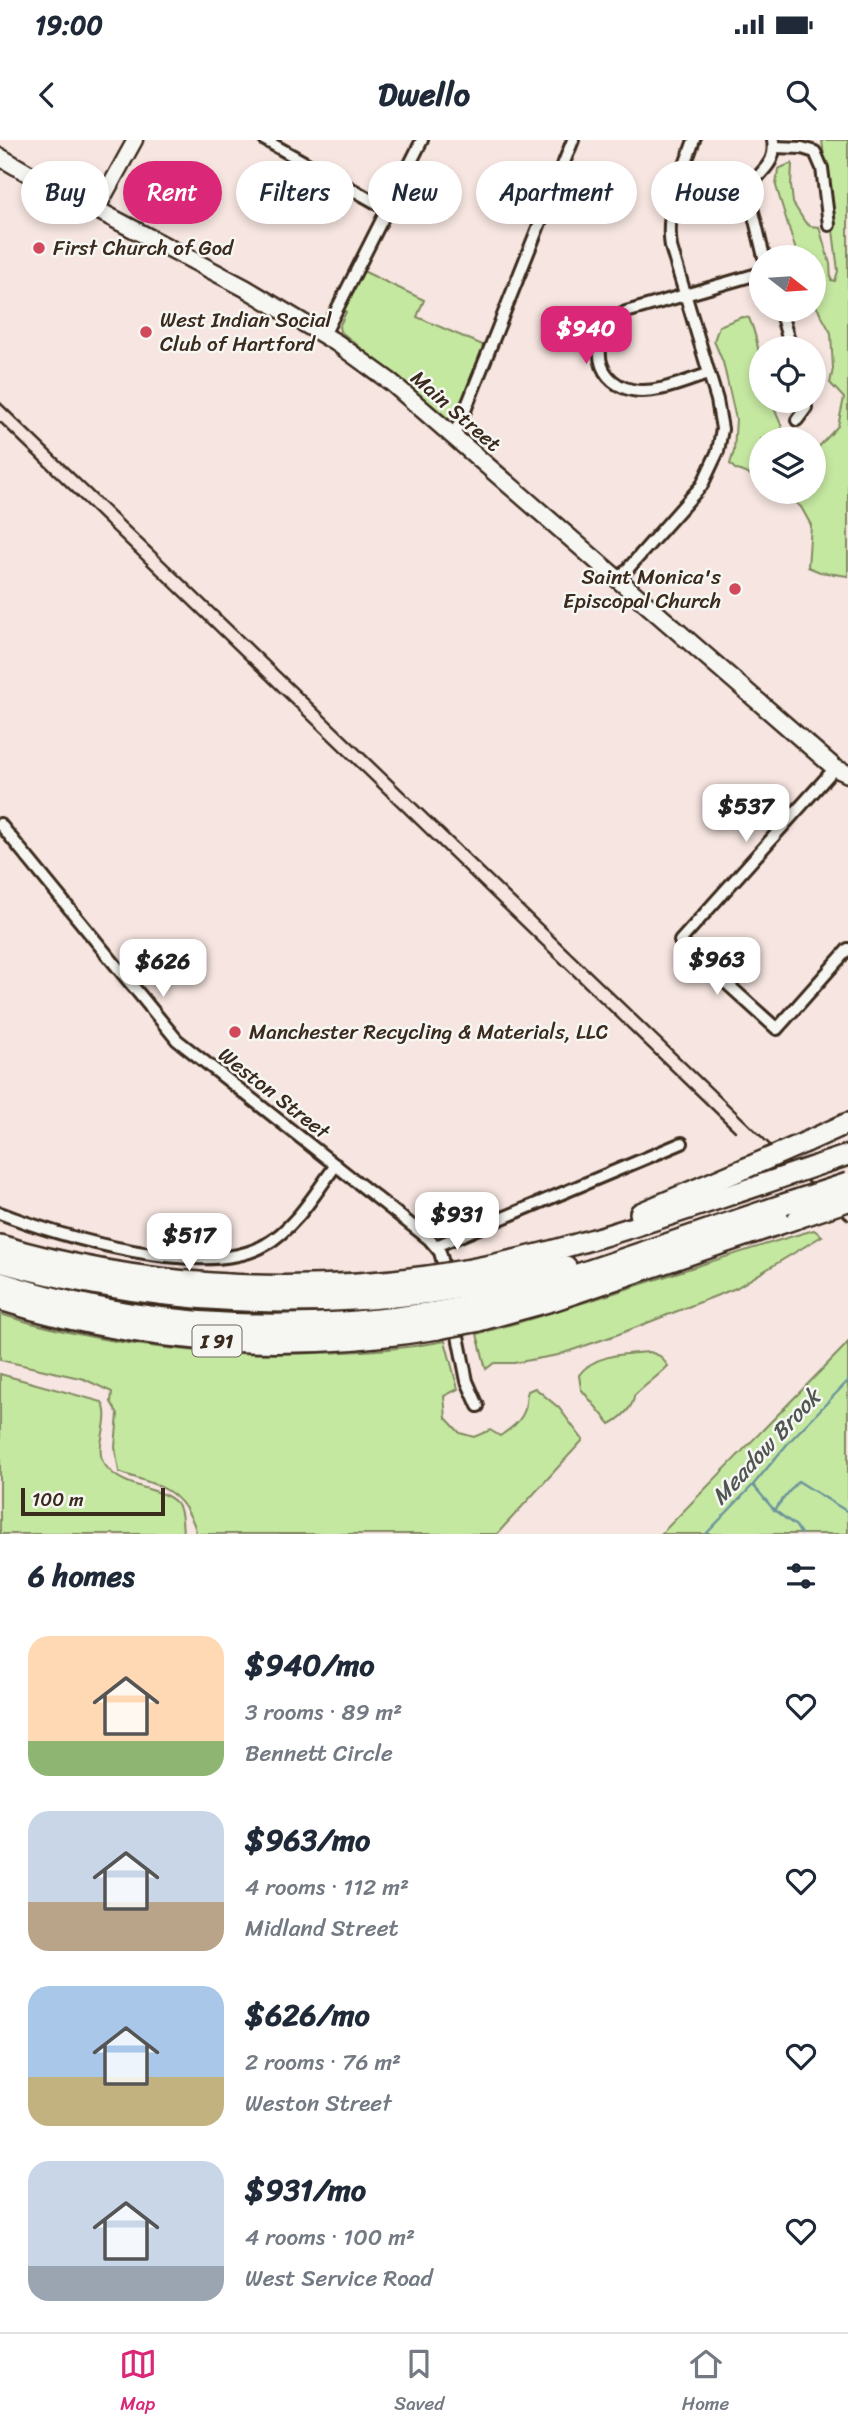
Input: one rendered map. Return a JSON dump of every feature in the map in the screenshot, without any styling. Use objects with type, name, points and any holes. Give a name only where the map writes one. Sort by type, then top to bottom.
[{"type":"highway","points":[[583,1243],[625,1220],[848,1123]]},
{"type":"highway","name":"I 91","points":[[0,1300],[68,1320],[118,1329],[230,1342],[337,1341],[433,1302],[470,1296],[555,1300],[773,1226],[785,1205],[841,1173],[848,1155]]},
{"type":"highway","points":[[0,1282],[110,1310],[215,1324],[314,1325],[372,1320],[433,1302],[539,1287],[785,1205],[841,1173]]},
{"type":"highway","name":"I 91","points":[[470,1296],[518,1260],[583,1243],[785,1205],[848,1201]]},
{"type":"highway","points":[[785,1205],[848,1212]]},
{"type":"highway","name":"I 91","points":[[0,1245],[87,1266],[210,1283],[311,1285],[433,1302]]},
{"type":"highway","points":[[0,1262],[88,1283],[198,1298],[433,1302]]},
{"type":"main road","points":[[109,187],[135,140]]},
{"type":"main road","name":"Main Street","points":[[0,156],[21,169]]},
{"type":"main road","name":"Main Street","points":[[109,215],[245,288],[324,335],[393,383],[773,715],[841,771],[848,788]]},
{"type":"street","points":[[265,140],[368,198]]},
{"type":"street","points":[[411,161],[422,140]]},
{"type":"street","points":[[452,436],[475,386],[573,140]]},
{"type":"street","points":[[618,580],[699,489],[718,451],[722,429],[717,400],[668,230],[673,202],[694,140]]},
{"type":"street","points":[[761,245],[749,195],[751,186],[771,163],[774,143],[815,152],[822,168],[829,225]]},
{"type":"street","points":[[324,335],[380,224]]},
{"type":"street","points":[[708,374],[651,391],[640,391],[616,384],[603,367],[600,342],[612,321],[626,312],[749,277]]},
{"type":"street","points":[[797,420],[802,413]]},
{"type":"street","points":[[841,771],[680,941],[777,1029],[848,949]]},
{"type":"street","name":"Weston Street","points":[[0,824],[177,1040],[436,1246]]},
{"type":"street","points":[[478,1406],[466,1376],[444,1263],[436,1246],[682,1143]]},
{"type":"street","points":[[0,1213],[57,1233],[101,1244],[177,1256],[224,1258],[252,1251],[277,1237],[297,1217],[335,1165]]},
{"type":"green space","points":[[822,140],[848,140],[848,576],[820,572],[808,567],[811,525],[797,504],[826,504],[826,439],[838,426],[844,398],[830,383],[833,369],[831,333],[825,322],[826,251],[831,280],[835,281],[838,271]]},
{"type":"green space","points":[[792,163],[793,203],[805,222],[819,227],[824,245],[794,245],[776,186],[778,169]]},
{"type":"green space","points":[[363,271],[424,300],[417,317],[485,346],[455,417],[447,418],[340,331],[339,327],[346,312],[344,310]]},
{"type":"green space","points":[[742,317],[749,318],[755,336],[749,336],[749,413],[776,413],[782,427],[749,427],[749,474],[730,464],[734,451],[736,419],[723,362],[714,341],[719,326]]},
{"type":"green space","points":[[814,1230],[822,1236],[736,1288],[558,1355],[514,1363],[494,1363],[486,1369],[477,1334],[562,1310]]},
{"type":"green space","points":[[0,1314],[78,1334],[197,1351],[333,1353],[445,1341],[458,1389],[444,1396],[446,1418],[460,1433],[474,1437],[490,1430],[500,1436],[521,1418],[528,1391],[535,1388],[559,1408],[583,1440],[497,1534],[196,1534],[185,1507],[170,1492],[119,1472],[115,1447],[118,1414],[111,1402],[112,1392],[84,1379],[0,1360]]},
{"type":"green space","points":[[848,1342],[848,1534],[661,1534],[844,1347]]},
{"type":"green space","points":[[650,1352],[660,1356],[668,1366],[634,1396],[626,1412],[610,1424],[581,1389],[579,1375],[585,1368],[602,1359]]},
{"type":"green space","points":[[0,1374],[102,1402],[105,1417],[101,1451],[105,1465],[123,1480],[174,1500],[181,1513],[183,1534],[0,1534]]},
{"type":"waterway","name":"Meadow Brook","points":[[706,1534],[848,1381]]},
{"type":"waterway","points":[[753,1485],[774,1510],[798,1481],[848,1512]]},
{"type":"waterway","points":[[774,1510],[796,1526],[801,1534]]},
{"type":"railway","points":[[0,403],[848,1220]]},
{"type":"railway","points":[[0,422],[735,1131]]},
{"type":"place","name":"First Church of God","points":[[39,248]]},
{"type":"place","name":"West Indian Social Club of Hartford","points":[[146,332]]},
{"type":"place","name":"Saint Monica's Episcopal Church","points":[[735,589]]},
{"type":"place","name":"Manchester Recycling & Materials, LLC","points":[[235,1032]]}]
